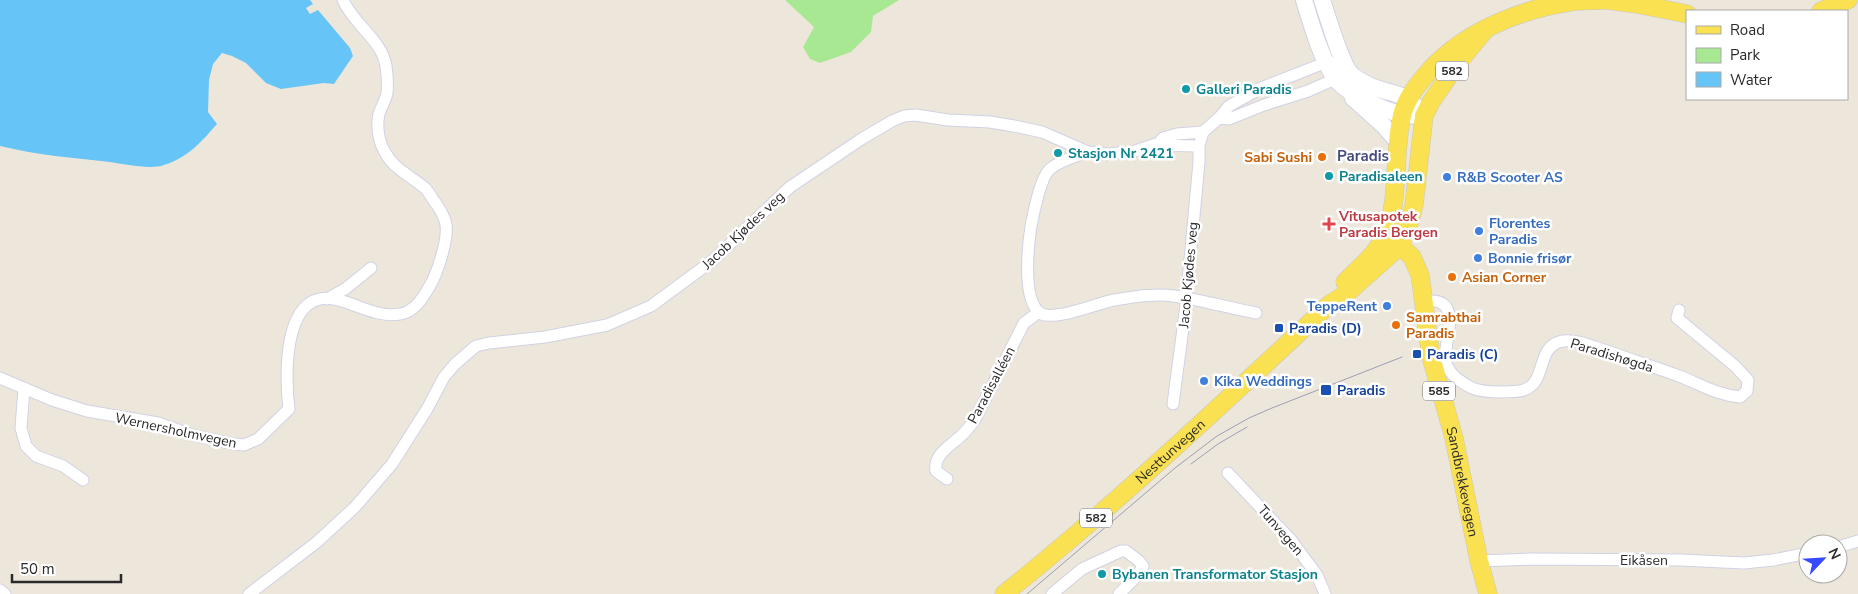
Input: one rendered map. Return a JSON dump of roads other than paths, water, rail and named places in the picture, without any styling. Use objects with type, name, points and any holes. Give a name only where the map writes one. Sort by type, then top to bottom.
[{"type":"main road","points":[[1304,0],[1327,62],[1340,84],[1355,102],[1384,126],[1398,142]]},
{"type":"main road","points":[[1322,0],[1345,64],[1351,74],[1375,88],[1393,92],[1408,101],[1424,116]]},
{"type":"main road","name":"582","points":[[1408,101],[1431,68],[1452,49],[1504,20],[1537,9],[1571,2],[1606,0],[1686,14]]},
{"type":"main road","points":[[1823,10],[1848,0]]},
{"type":"main road","name":"582","points":[[1424,116],[1442,85],[1485,30]]},
{"type":"main road","points":[[1340,84],[1366,100],[1408,101]]},
{"type":"main road","name":"Nesttunvegen","points":[[1330,304],[1340,286],[1375,250],[1384,237],[1389,223],[1398,142],[1408,101]]},
{"type":"main road","name":"Nesttunvegen","points":[[1004,594],[1082,530],[1155,466],[1330,304],[1346,294],[1400,246],[1414,205],[1424,116]]},
{"type":"main road","name":"Sandbrekkevegen","points":[[1384,237],[1400,246],[1416,263],[1420,274],[1431,357],[1454,438],[1479,561],[1488,594]]},
{"type":"street","points":[[327,299],[334,299],[376,313],[390,315],[408,312],[419,301],[433,279],[447,228],[446,220],[426,190],[395,166],[386,155],[379,138],[378,127],[379,116],[386,93],[386,65],[373,40],[349,14],[343,0]]},
{"type":"street","points":[[1203,132],[1229,106],[1243,97],[1327,62],[1345,64],[1340,84],[1308,91],[1264,105],[1229,119],[1219,118]]},
{"type":"street","name":"Jacob Kjødes veg","points":[[249,594],[317,542],[355,507],[392,464],[444,377],[455,364],[476,346],[545,337],[607,325],[651,306],[712,261],[790,187],[892,120],[916,115],[948,120],[990,122],[1042,132],[1088,152],[1105,154],[1119,154],[1159,143],[1165,145],[1199,146]]},
{"type":"street","name":"Jacob Kjødes veg","points":[[1159,143],[1163,138],[1177,134],[1203,132],[1199,146],[1198,176],[1186,298],[1173,404]]},
{"type":"street","points":[[1088,152],[1060,163],[1049,170],[1039,192],[1029,238],[1028,274],[1030,299],[1039,312],[1051,316],[1060,315],[1114,300],[1132,297],[1173,296],[1256,313]]},
{"type":"street","points":[[327,299],[345,289],[371,268]]},
{"type":"street","name":"Wernersholmvegen","points":[[0,378],[52,400],[87,411],[158,423],[192,436],[234,444],[244,444],[258,438],[289,409],[287,396],[288,351],[297,317],[312,303],[327,299]]},
{"type":"street","name":"Paradishøgda","points":[[1425,301],[1444,304],[1448,312],[1449,323],[1446,364],[1454,377],[1474,389],[1494,392],[1528,389],[1536,378],[1548,349],[1556,343],[1564,341],[1577,342],[1600,349],[1679,376],[1715,392],[1740,397],[1747,391],[1748,380],[1735,366],[1677,318],[1680,310]]},
{"type":"street","name":"Paradisalléen","points":[[947,479],[936,471],[935,464],[937,458],[974,421],[1024,323],[1039,312]]},
{"type":"street","points":[[24,388],[21,428],[26,446],[36,456],[63,466],[84,480]]},
{"type":"street","name":"Tunvegen","points":[[1228,473],[1291,540],[1317,575],[1325,594]]},
{"type":"street","points":[[1052,594],[1082,569],[1126,550],[1143,566],[1138,575],[1119,594]]},
{"type":"street","name":"Eikåsen","points":[[1479,561],[1531,559],[1680,560],[1744,563],[1798,555]]},
{"type":"street","points":[[0,590],[5,594]]},
{"type":"water","points":[[0,0],[310,0],[313,4],[306,8],[310,14],[318,10],[350,48],[353,56],[334,84],[324,83],[281,89],[266,83],[246,63],[222,53],[213,64],[209,80],[208,112],[217,124],[188,153],[164,165],[152,167],[137,166],[41,154],[0,146]]},
{"type":"tram line","points":[[1027,594],[1175,468],[1217,436],[1249,418],[1272,408],[1402,357]]},
{"type":"tram line","points":[[1191,464],[1218,444],[1247,427]]},
{"type":"place","name":"Galleri Paradis","points":[[1186,89]]},
{"type":"place","name":"Stasjon Nr 2421","points":[[1058,153]]},
{"type":"place","name":"Sabi Sushi","points":[[1322,157]]},
{"type":"place","name":"Paradisaleen","points":[[1329,176]]},
{"type":"place","name":"R&B Scooter AS","points":[[1447,177]]},
{"type":"place","name":"Vitusapotek Paradis Bergen","points":[[1329,224]]},
{"type":"place","name":"Florentes Paradis","points":[[1479,231]]},
{"type":"place","name":"Bonnie frisør","points":[[1478,258]]},
{"type":"place","name":"Asian Corner","points":[[1452,277]]},
{"type":"place","name":"TeppeRent","points":[[1387,306]]},
{"type":"place","name":"Samrabthai Paradis","points":[[1396,325]]},
{"type":"place","name":"Paradis (D)","points":[[1279,328]]},
{"type":"place","name":"Paradis (C)","points":[[1417,354]]},
{"type":"place","name":"Kika Weddings","points":[[1204,381]]},
{"type":"place","name":"Paradis","points":[[1326,390]]},
{"type":"place","name":"Bybanen Transformator Stasjon","points":[[1102,574]]},
{"type":"district","name":"Paradis","points":[[1363,156]]}]
